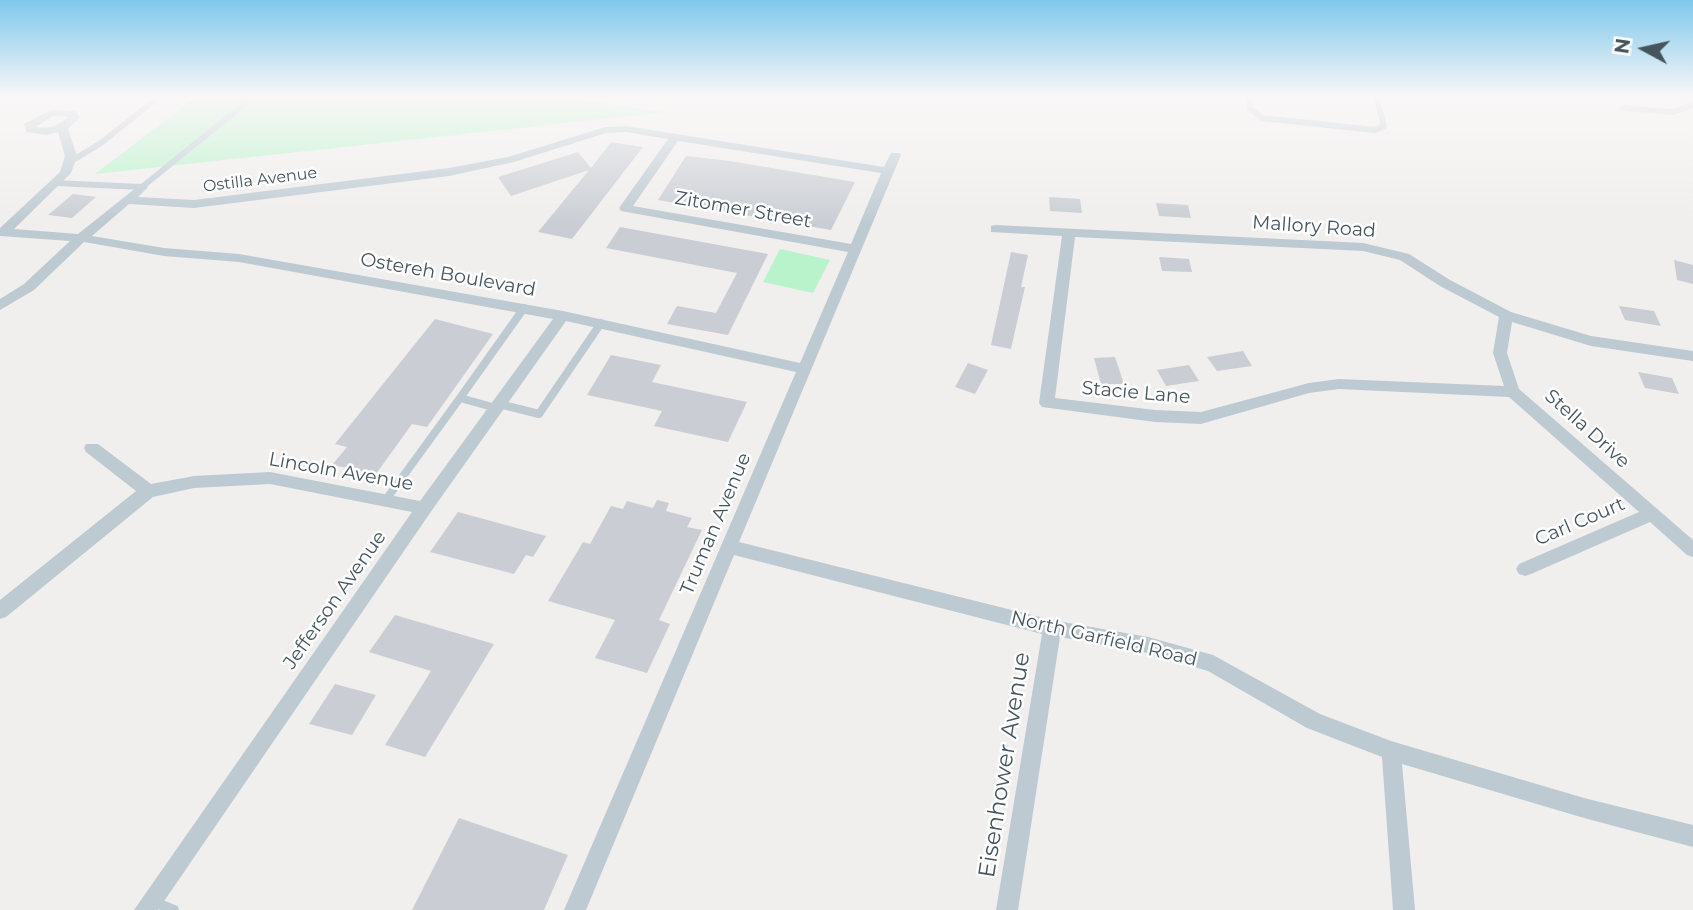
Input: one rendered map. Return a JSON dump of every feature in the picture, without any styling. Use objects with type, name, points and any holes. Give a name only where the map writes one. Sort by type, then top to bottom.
[{"type":"street","points":[[1,232],[65,173],[71,156],[65,138]]},
{"type":"street","name":"Ostilla Avenue","points":[[129,200],[194,204],[449,172],[510,160],[578,138]]},
{"type":"street","name":"Zitomer Street","points":[[674,138],[625,208],[855,249]]},
{"type":"street","name":"Ostilla Avenue","points":[[696,138],[892,163]]},
{"type":"street","name":"Truman Avenue","points":[[575,910],[892,163]]},
{"type":"street","points":[[0,305],[29,287],[81,238],[142,187]]},
{"type":"street","name":"Mallory Road","points":[[995,229],[1363,247],[1404,257],[1446,283],[1506,314],[1591,341],[1693,356]]},
{"type":"street","name":"Ostereh Boulevard","points":[[1,232],[81,238],[164,253],[239,258],[601,323],[805,369]]},
{"type":"street","name":"Stacie Lane","points":[[1069,234],[1047,403],[1155,416],[1201,418],[1309,387],[1339,384],[1513,392]]},
{"type":"street","name":"Stella Drive","points":[[1506,314],[1500,352],[1513,392],[1693,550]]},
{"type":"street","name":"Jefferson Avenue","points":[[148,905],[424,508],[563,316]]},
{"type":"street","points":[[92,448],[148,491]]},
{"type":"street","name":"Lincoln Avenue","points":[[0,611],[148,491],[194,482],[270,478],[424,508]]},
{"type":"street","name":"Carl Court","points":[[1525,569],[1651,514]]},
{"type":"street","name":"North Garfield Road","points":[[729,547],[1052,628],[1148,645],[1213,664],[1314,721],[1391,751],[1584,808],[1693,836]]},
{"type":"street","name":"Eisenhower Avenue","points":[[1007,910],[1052,628]]},
{"type":"street","points":[[1391,751],[1404,910]]},
{"type":"lane","points":[[68,163],[106,138]]},
{"type":"lane","points":[[55,183],[142,187],[202,138]]},
{"type":"lane","points":[[386,501],[524,309]]},
{"type":"lane","points":[[460,398],[539,414],[601,323]]},
{"type":"lane","points":[[148,905],[174,910]]},
{"type":"green space","points":[[141,138],[423,138],[95,174]]},
{"type":"green space","points":[[780,249],[830,260],[813,293],[763,282]]},
{"type":"building","points":[[611,142],[643,147],[572,239],[538,232],[589,170],[511,196],[498,177],[578,152],[591,168]]},
{"type":"building","points":[[686,156],[855,182],[831,230],[658,200]]},
{"type":"building","points":[[73,194],[96,197],[72,218],[48,215]]},
{"type":"building","points":[[1049,197],[1080,199],[1082,213],[1050,211]]},
{"type":"building","points":[[1156,203],[1188,205],[1191,218],[1159,216]]},
{"type":"building","points":[[620,227],[768,254],[728,335],[667,324],[677,306],[716,313],[737,273],[606,248]]},
{"type":"building","points":[[1011,252],[1028,255],[1021,287],[1025,287],[1011,349],[991,345]]},
{"type":"building","points":[[1159,257],[1189,259],[1192,272],[1162,271]]},
{"type":"building","points":[[1674,260],[1693,265],[1693,284],[1677,280]]},
{"type":"building","points":[[1619,306],[1654,311],[1661,326],[1625,320]]},
{"type":"building","points":[[435,319],[493,334],[427,427],[412,424],[376,474],[332,465],[347,447],[335,444]]},
{"type":"building","points":[[1243,351],[1252,366],[1217,371],[1207,357]]},
{"type":"building","points":[[611,355],[661,365],[652,382],[747,402],[728,442],[654,426],[662,411],[587,395]]},
{"type":"building","points":[[1115,357],[1124,384],[1101,384],[1094,358]]},
{"type":"building","points":[[968,363],[988,370],[975,394],[955,387]]},
{"type":"building","points":[[1189,365],[1199,381],[1166,386],[1157,370]]},
{"type":"building","points":[[1638,372],[1672,378],[1679,394],[1645,388]]},
{"type":"building","points":[[657,500],[669,503],[666,511],[692,518],[687,527],[702,530],[659,620],[670,624],[647,673],[595,658],[615,620],[548,601],[583,542],[590,544],[611,506],[623,509],[627,501],[653,508]]},
{"type":"building","points":[[458,512],[546,536],[533,557],[526,555],[514,574],[430,552]]},
{"type":"building","points":[[395,615],[494,644],[425,757],[385,745],[431,671],[369,652]]},
{"type":"building","points":[[335,684],[376,695],[352,735],[309,724]]},
{"type":"building","points":[[459,818],[568,855],[544,910],[412,910]]}]
